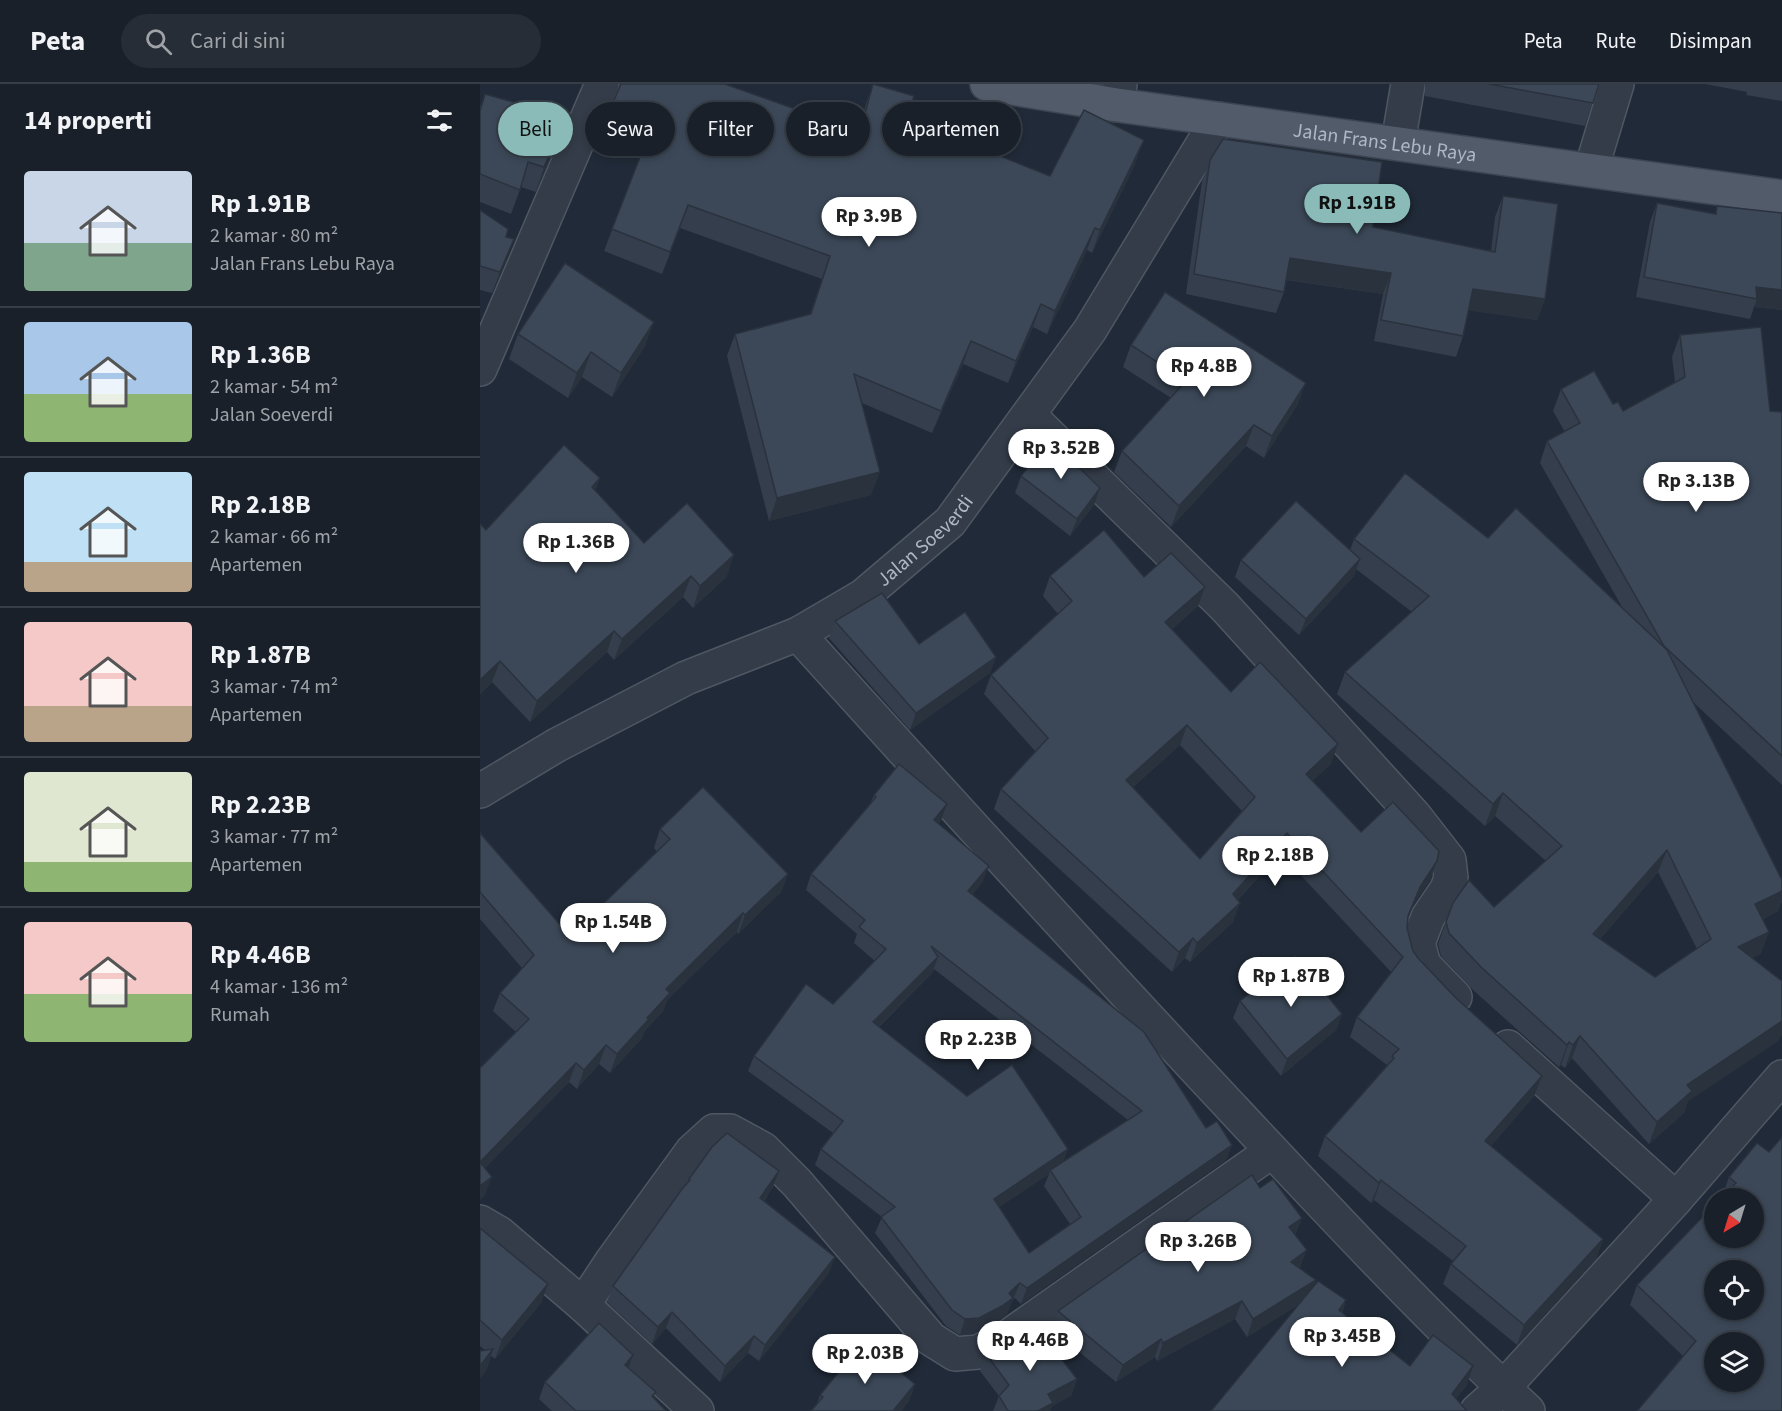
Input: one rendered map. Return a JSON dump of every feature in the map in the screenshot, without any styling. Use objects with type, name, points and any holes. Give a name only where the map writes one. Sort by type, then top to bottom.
[{"type":"main road","name":"Jalan Frans Lebu Raya","points":[[987,84],[1119,95],[1218,119],[1782,197]]},
{"type":"street","points":[[480,369],[602,84]]},
{"type":"street","points":[[1398,143],[1408,84]]},
{"type":"street","points":[[1591,170],[1617,84]]},
{"type":"street","name":"Jalan Soeverdi","points":[[480,791],[557,746],[686,678],[798,634],[863,596],[950,522],[1090,330],[1218,119]]},
{"type":"street","points":[[1029,415],[1225,607],[1414,815],[1449,861],[1451,878],[1447,889],[1428,917],[1418,943],[1424,966],[1481,1022],[1676,1199]]},
{"type":"street","points":[[798,634],[1052,915],[1272,1151],[1372,1257],[1528,1411]]},
{"type":"street","points":[[1477,1411],[1503,1388],[1676,1199],[1782,1077]]},
{"type":"street","points":[[583,1305],[692,1151],[714,1131],[730,1131],[763,1149],[797,1183],[931,1339],[955,1354],[978,1352],[1006,1338],[1272,1151]]},
{"type":"street","points":[[480,1222],[500,1233],[583,1305],[697,1411]]},
{"type":"building","points":[[621,84],[725,84],[786,106],[786,156],[870,156],[870,102],[868,102],[873,84],[914,96],[912,102],[882,102],[882,156],[1000,156],[1050,176],[1084,110],[1144,140],[1100,230],[1095,228],[1055,311],[1041,304],[1016,361],[971,341],[941,411],[854,374],[880,472],[777,498],[735,334],[811,314],[830,256],[688,205],[670,252],[612,229],[640,156],[675,156],[675,102],[613,102]]},
{"type":"building","points":[[1489,84],[1599,84],[1593,103]]},
{"type":"building","points":[[485,94],[513,102],[498,102],[498,156],[549,156],[544,167],[528,162],[520,190],[480,174],[480,111]]},
{"type":"building","points":[[1223,139],[1382,162],[1373,227],[1495,252],[1503,196],[1558,204],[1545,299],[1473,289],[1463,336],[1381,320],[1391,273],[1290,258],[1284,292],[1194,274],[1210,160]]},
{"type":"building","points":[[1657,203],[1716,214],[1717,206],[1782,213],[1782,290],[1756,287],[1757,299],[1644,277]]},
{"type":"building","points":[[480,210],[508,229],[506,237],[514,239],[500,272],[480,266]]},
{"type":"building","points":[[565,263],[654,322],[621,373],[591,352],[577,373],[518,334]]},
{"type":"building","points":[[1165,292],[1306,383],[1272,436],[1254,425],[1179,506],[1122,451],[1186,381],[1131,345]]},
{"type":"building","points":[[1761,327],[1770,411],[1782,412],[1782,756],[1664,646],[1547,441],[1580,423],[1561,389],[1594,371],[1613,404],[1618,402],[1623,411],[1685,377],[1680,335]]},
{"type":"building","points":[[1050,439],[1100,488],[1077,519],[1021,476]]},
{"type":"building","points":[[564,445],[600,478],[592,487],[644,543],[687,503],[734,555],[700,586],[691,576],[622,639],[614,631],[537,701],[500,661],[480,680],[480,524],[486,530]]},
{"type":"building","points":[[1405,473],[1488,538],[1516,508],[1667,650],[1782,880],[1782,891],[1755,904],[1769,932],[1738,947],[1782,981],[1782,1021],[1687,1085],[1692,1091],[1657,1122],[1580,1036],[1573,1045],[1569,1042],[1567,1045],[1481,967],[1449,933],[1446,922],[1453,903],[1469,880],[1494,907],[1562,846],[1503,793],[1493,804],[1345,672],[1429,596],[1354,539]],"holes":[[[1667,850],[1711,939],[1655,977],[1593,934]]]},
{"type":"building","points":[[1296,501],[1360,559],[1306,619],[1241,560]]},
{"type":"building","points":[[1104,530],[1144,577],[1171,553],[1205,587],[1165,622],[1231,692],[1260,662],[1338,744],[1306,774],[1361,832],[1393,802],[1439,851],[1437,861],[1420,887],[1408,916],[1407,928],[1413,951],[1455,997],[1542,1076],[1485,1141],[1603,1239],[1524,1325],[1451,1264],[1466,1246],[1381,1180],[1379,1183],[1325,1136],[1394,1058],[1392,1056],[1399,1049],[1357,1017],[1403,957],[1287,833],[1233,894],[1240,903],[1197,943],[1193,938],[1179,952],[1001,789],[1048,738],[991,675],[1072,601],[1050,576]],"holes":[[[1187,725],[1255,797],[1200,859],[1126,780]]]},
{"type":"building","points":[[882,593],[919,644],[965,612],[996,657],[916,713],[835,621]]},
{"type":"building","points":[[899,764],[947,804],[934,820],[989,866],[968,891],[1144,1032],[1206,1128],[1217,1121],[1232,1145],[1027,1288],[1020,1283],[1009,1293],[1013,1298],[979,1318],[965,1319],[952,1310],[881,1217],[895,1207],[821,1149],[843,1121],[754,1056],[806,984],[833,1004],[886,949],[859,927],[865,920],[811,874],[876,797],[874,795]],"holes":[[[931,946],[1142,1111],[1050,1170],[1081,1217],[1029,1253],[994,1199],[1068,1149],[1012,1065],[967,1096],[873,1022],[938,957]]]},
{"type":"building","points":[[703,787],[788,874],[745,915],[743,913],[666,989],[670,993],[617,1054],[606,1045],[584,1070],[576,1063],[480,1162],[480,1068],[529,1019],[500,993],[534,955],[480,892],[480,833],[570,936],[670,839],[660,829]]},
{"type":"building","points":[[1295,956],[1342,1014],[1287,1059],[1240,1001]]},
{"type":"building","points":[[727,1133],[779,1171],[760,1198],[835,1257],[765,1345],[754,1336],[725,1366],[672,1312],[658,1327],[613,1286],[712,1147]]},
{"type":"building","points":[[1782,1137],[1782,1411],[1637,1411],[1696,1341],[1637,1285],[1704,1215],[1704,1248],[1764,1248],[1764,1188],[1731,1188],[1736,1183],[1729,1177],[1757,1143],[1769,1152]]},
{"type":"building","points":[[480,1162],[492,1177],[480,1186]]},
{"type":"building","points":[[1252,1175],[1260,1188],[1273,1179],[1302,1218],[1289,1227],[1307,1250],[1291,1262],[1316,1280],[1253,1319],[1242,1301],[1163,1343],[1161,1339],[1123,1365],[1058,1311]]},
{"type":"building","points":[[480,1228],[548,1284],[502,1340],[480,1320]]},
{"type":"building","points":[[1318,1281],[1346,1300],[1339,1310],[1410,1366],[1433,1335],[1473,1366],[1452,1394],[1467,1411],[1211,1411]]},
{"type":"building","points":[[599,1323],[633,1355],[625,1365],[656,1392],[652,1396],[666,1411],[576,1411],[545,1382]]},
{"type":"building","points":[[1037,1327],[1077,1379],[1048,1394],[1053,1403],[1038,1411],[1008,1411],[999,1396],[1009,1385],[986,1354],[1021,1338]]},
{"type":"building","points":[[863,1342],[915,1384],[893,1411],[811,1411],[823,1397],[820,1395]]},
{"type":"building","points":[[493,1349],[480,1366],[480,1351]]}]
